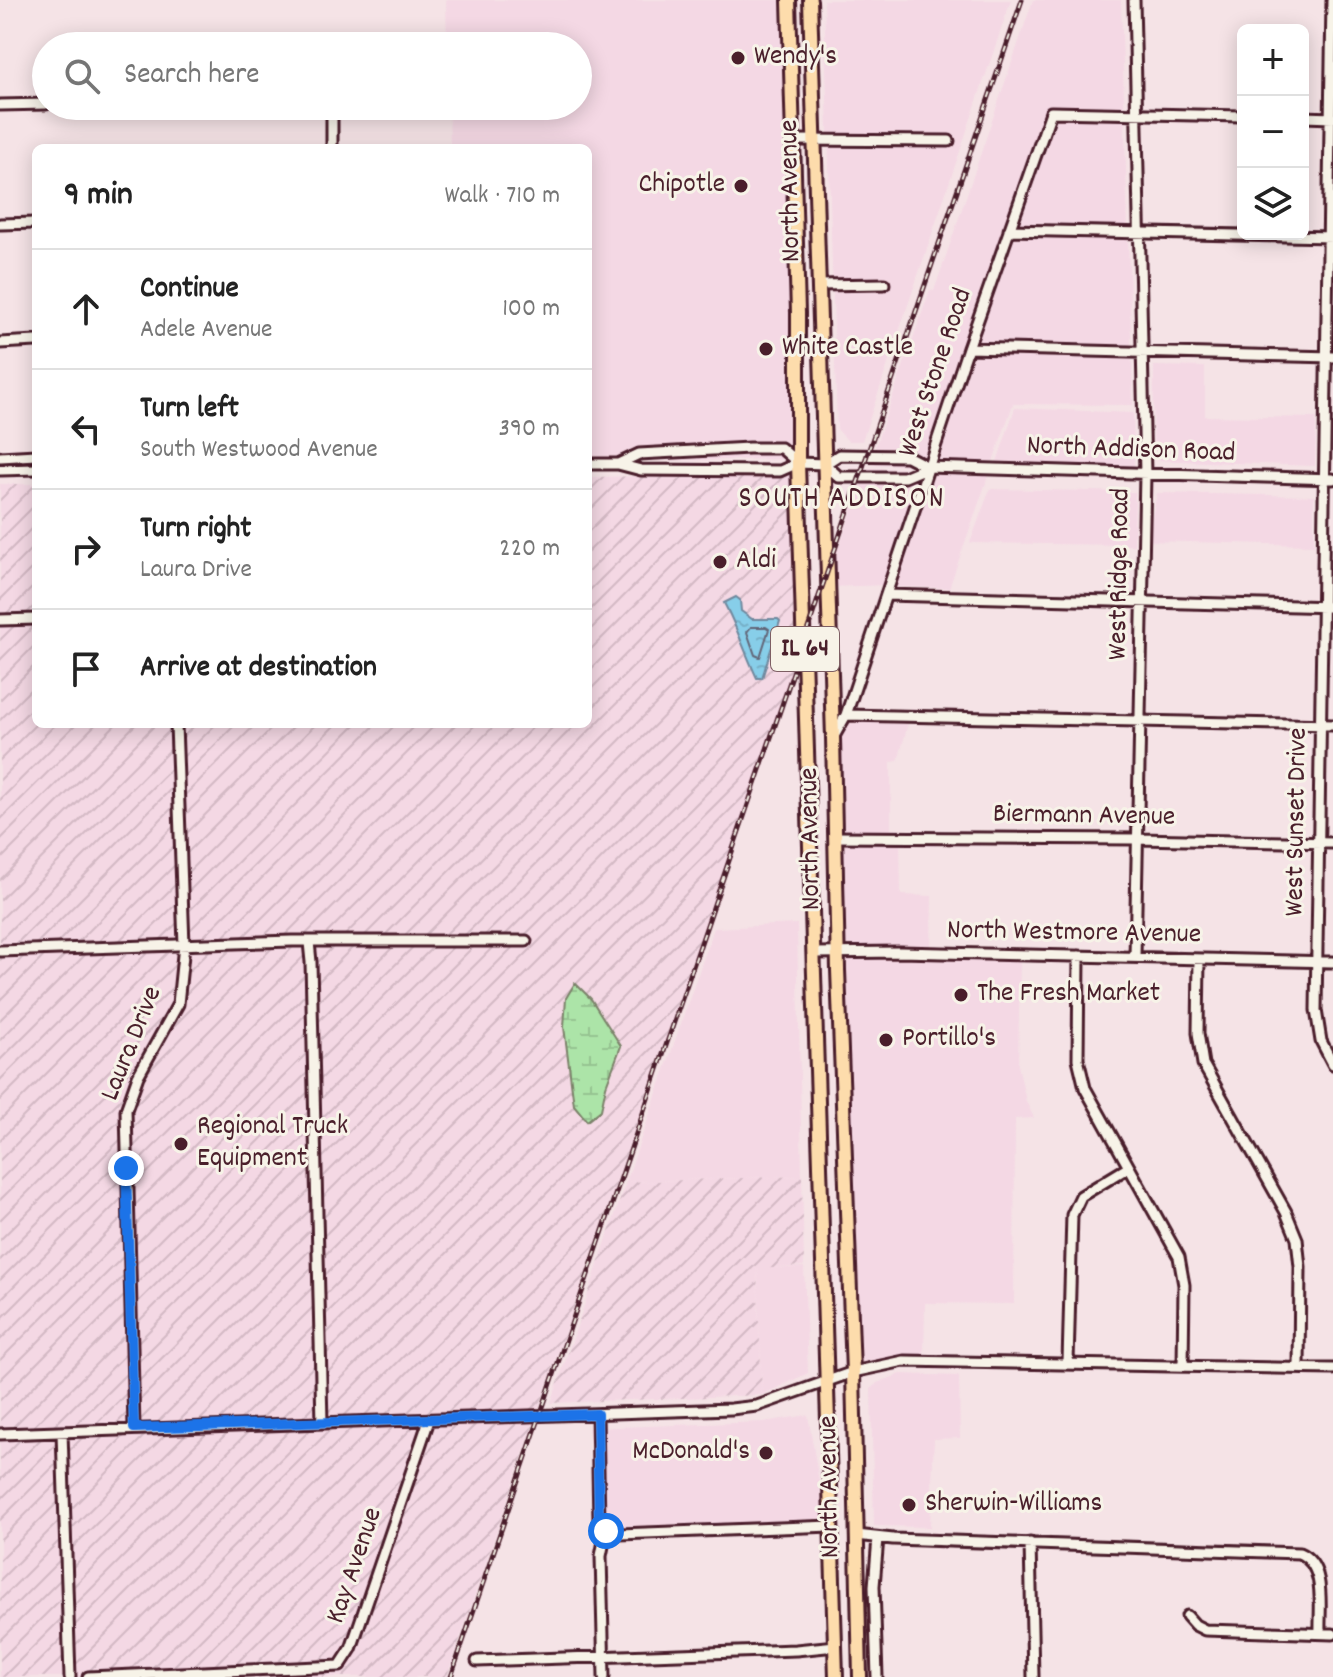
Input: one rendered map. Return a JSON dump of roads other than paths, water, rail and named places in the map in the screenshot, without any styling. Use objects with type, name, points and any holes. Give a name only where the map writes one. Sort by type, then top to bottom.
[{"type":"main road","name":"North Avenue","points":[[789,0],[798,313],[798,463],[836,1677]]},
{"type":"main road","name":"North Avenue","points":[[810,0],[860,1677]]},
{"type":"street","name":"West Ridge Road","points":[[1134,0],[1145,474],[1135,957]]},
{"type":"street","name":"West Sunset Drive","points":[[1332,0],[1328,606],[1321,725],[1317,1023],[1321,1041],[1333,1064]]},
{"type":"street","points":[[0,105],[32,104]]},
{"type":"street","name":"West Stone Road","points":[[833,738],[846,715],[968,348],[1051,112],[1136,114]]},
{"type":"street","points":[[1136,114],[1237,116]]},
{"type":"street","points":[[1309,117],[1332,118]]},
{"type":"street","points":[[332,120],[332,144]]},
{"type":"street","points":[[792,140],[949,141]]},
{"type":"street","points":[[0,224],[32,223]]},
{"type":"street","points":[[1009,230],[1331,237]]},
{"type":"street","points":[[818,285],[884,284]]},
{"type":"street","points":[[0,343],[32,341]]},
{"type":"street","points":[[968,348],[1330,356]]},
{"type":"street","name":"North Addison Road","points":[[618,464],[639,454],[749,448],[781,448],[798,463]]},
{"type":"street","points":[[0,457],[32,455]]},
{"type":"street","name":"North Addison Road","points":[[592,464],[618,464],[641,470],[780,471],[798,463],[825,464],[839,455],[867,455],[907,456],[928,467]]},
{"type":"street","name":"North Addison Road","points":[[825,464],[839,477],[904,477],[928,467],[1329,478]]},
{"type":"street","points":[[0,470],[32,469]]},
{"type":"street","points":[[886,595],[1328,606]]},
{"type":"street","points":[[0,620],[32,619]]},
{"type":"street","points":[[846,715],[1333,725]]},
{"type":"street","name":"Laura Drive","points":[[134,1428],[126,1110],[138,1076],[175,1014],[182,978],[184,945],[176,728]]},
{"type":"street","name":"Biermann Avenue","points":[[835,837],[1333,843]]},
{"type":"street","points":[[0,951],[309,942],[526,941]]},
{"type":"street","points":[[309,942],[322,1423]]},
{"type":"street","name":"North Westmore Avenue","points":[[814,953],[900,952],[1333,962]]},
{"type":"street","points":[[1079,956],[1080,1074],[1093,1106],[1174,1246],[1181,1264],[1184,1285],[1183,1366]]},
{"type":"street","points":[[1199,959],[1198,1033],[1203,1064],[1286,1212],[1297,1239],[1300,1267],[1299,1368]]},
{"type":"street","points":[[1068,1363],[1072,1215],[1081,1196],[1129,1167]]},
{"type":"street","points":[[0,1434],[757,1406],[853,1372],[914,1361],[1333,1369]]},
{"type":"street","points":[[597,1414],[599,1522],[606,1531],[619,1534],[832,1526]]},
{"type":"street","name":"Kay Avenue","points":[[88,1677],[340,1666],[351,1649],[429,1420]]},
{"type":"street","points":[[62,1432],[70,1677]]},
{"type":"street","points":[[604,1677],[601,1556],[606,1531]]},
{"type":"street","points":[[856,1535],[1294,1552],[1311,1560],[1318,1574],[1320,1633]]},
{"type":"street","points":[[877,1677],[874,1586],[878,1538]]},
{"type":"street","points":[[1030,1543],[1033,1677]]},
{"type":"street","points":[[1187,1616],[1205,1630],[1333,1634]]},
{"type":"street","points":[[477,1661],[836,1646]]},
{"type":"water","points":[[736,597],[740,600],[741,611],[752,619],[780,621],[762,678],[757,678],[724,603]]},
{"type":"railway","points":[[451,1677],[1022,0]]},
{"type":"place","name":"Wendy's","points":[[738,58]]},
{"type":"place","name":"Chipotle","points":[[741,186]]},
{"type":"place","name":"White Castle","points":[[766,349]]},
{"type":"place","name":"Aldi","points":[[720,562]]},
{"type":"place","name":"The Fresh Market","points":[[961,995]]},
{"type":"place","name":"Portillo's","points":[[886,1040]]},
{"type":"place","name":"Regional Truck Equipment","points":[[181,1144]]},
{"type":"place","name":"McDonald's","points":[[766,1453]]},
{"type":"place","name":"Sherwin-Williams","points":[[909,1505]]},
{"type":"district","name":"SOUTH ADDISON","points":[[842,500]]}]
